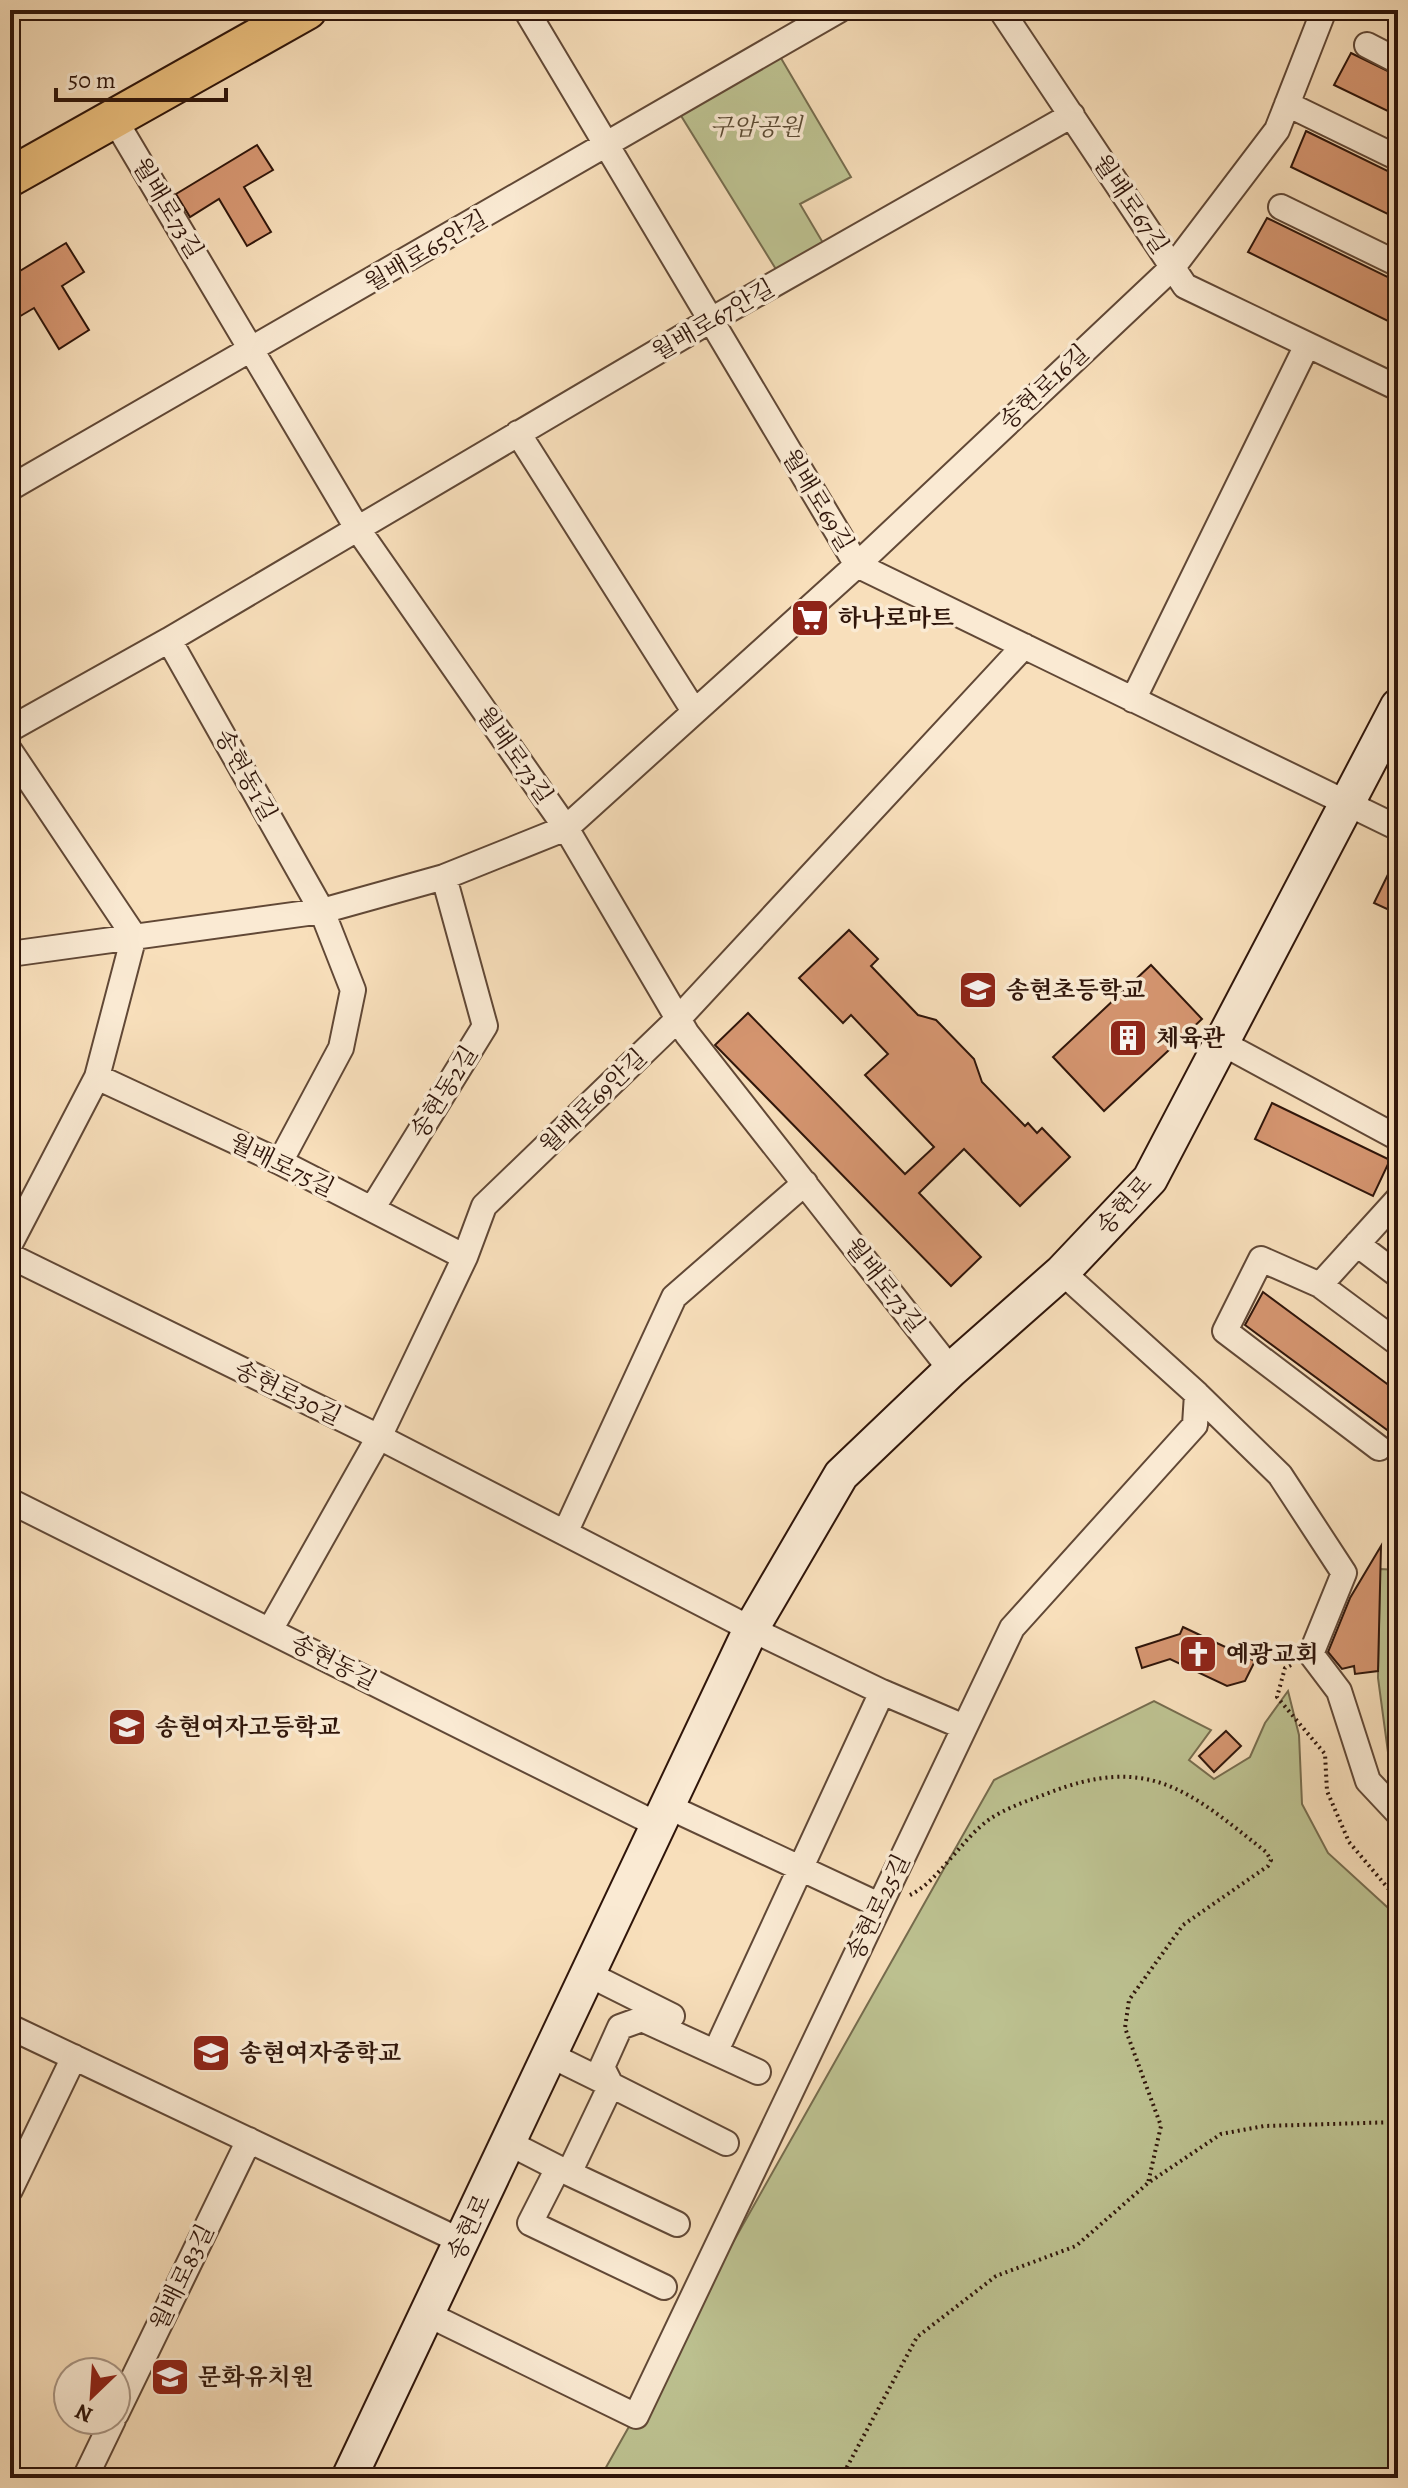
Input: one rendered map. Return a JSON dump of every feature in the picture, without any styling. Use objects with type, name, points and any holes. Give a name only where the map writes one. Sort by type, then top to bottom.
[{"type":"main road","points":[[10,177],[307,10]]},
{"type":"main road","name":"송현로","points":[[349,2478],[751,1629],[841,1475],[951,1370],[1062,1272],[1150,1179],[1398,706]]},
{"type":"street","name":"월배로69길","points":[[526,10],[857,565],[1398,828]]},
{"type":"street","name":"월배로65안길","points":[[10,488],[253,351],[839,10]]},
{"type":"street","name":"월배로67길","points":[[1001,10],[1185,286],[1398,388]]},
{"type":"street","name":"송현로16길","points":[[566,828],[857,565],[1173,267],[1277,130],[1324,10]]},
{"type":"street","points":[[1367,45],[1398,61]]},
{"type":"street","points":[[1287,104],[1398,158]]},
{"type":"street","name":"월배로67안길","points":[[357,528],[711,320],[1072,115]]},
{"type":"street","name":"월배로73길","points":[[113,117],[357,528],[566,828],[678,1019],[951,1370]]},
{"type":"street","points":[[1281,207],[1398,264]]},
{"type":"street","points":[[1133,700],[1307,345]]},
{"type":"street","points":[[518,433],[694,711]]},
{"type":"street","points":[[10,729],[169,640],[357,528]]},
{"type":"street","name":"송현동1길","points":[[169,640],[322,911]]},
{"type":"street","name":"월배로69안길","points":[[270,1630],[379,1437],[465,1257],[484,1206],[678,1019],[1024,646]]},
{"type":"street","points":[[10,751],[134,936],[97,1077],[10,1244]]},
{"type":"street","points":[[10,954],[322,911],[444,877],[566,828]]},
{"type":"street","name":"송현동2길","points":[[372,1209],[485,1026],[444,877]]},
{"type":"street","points":[[280,1162],[341,1048],[353,990],[322,911]]},
{"type":"street","points":[[1222,1043],[1398,1138]]},
{"type":"street","name":"월배로75길","points":[[97,1077],[280,1162],[465,1257]]},
{"type":"street","points":[[565,1533],[674,1297],[805,1183]]},
{"type":"street","points":[[1320,1285],[1398,1199]]},
{"type":"street","points":[[1357,1244],[1398,1275]]},
{"type":"street","name":"송현로30길","points":[[10,1256],[379,1437],[751,1629]]},
{"type":"street","points":[[1379,1448],[1225,1331],[1261,1259],[1320,1285],[1398,1343]]},
{"type":"street","points":[[1062,1272],[1197,1394],[1280,1475],[1344,1573],[1311,1654],[1339,1691],[1368,1781],[1398,1813]]},
{"type":"street","name":"송현로25길","points":[[427,2314],[636,2416],[1012,1628],[1195,1425],[1197,1394]]},
{"type":"street","name":"송현동길","points":[[10,1501],[270,1630],[662,1815],[800,1869],[879,1905]]},
{"type":"street","points":[[751,1629],[882,1692],[964,1727]]},
{"type":"street","points":[[721,2040],[882,1692]]},
{"type":"street","points":[[588,1974],[796,2077]]},
{"type":"street","points":[[611,2085],[602,2067],[620,2027],[642,2019],[758,2072]]},
{"type":"street","points":[[10,2027],[463,2242]]},
{"type":"street","points":[[550,2055],[726,2143]]},
{"type":"street","points":[[10,2190],[74,2057]]},
{"type":"street","points":[[611,2085],[564,2170],[530,2223],[664,2287]]},
{"type":"street","name":"월배로83길","points":[[132,2381],[249,2140]]},
{"type":"street","points":[[509,2143],[677,2224]]},
{"type":"street","points":[[85,2478],[105,2436]]},
{"type":"path","points":[[1311,1654],[1285,1668],[1277,1697],[1325,1754],[1327,1791],[1356,1855],[1398,1900]]},
{"type":"path","points":[[879,1905],[914,1893],[990,1819],[1059,1789],[1097,1777],[1142,1777],[1166,1782],[1266,1852],[1271,1860],[1268,1866],[1183,1925],[1129,2000],[1125,2028],[1161,2126],[1148,2183]]},
{"type":"path","points":[[841,2478],[917,2337],[996,2276],[1084,2241],[1148,2183],[1208,2141],[1234,2129],[1398,2122]]},
{"type":"green space","name":"구암공원","points":[[775,48],[851,177],[800,204],[829,253],[782,279],[675,106]]},
{"type":"green space","points":[[1380,1569],[1398,1570],[1398,1780],[1392,1782],[1378,1678]]},
{"type":"green space","points":[[1288,1691],[1299,1735],[1302,1804],[1328,1853],[1398,1917],[1398,2478],[600,2478],[994,1780],[1154,1701],[1211,1730],[1189,1760],[1214,1779],[1250,1757],[1265,1723]]},
{"type":"building","points":[[1351,53],[1398,76],[1398,116],[1334,85]]},
{"type":"building","points":[[1306,131],[1398,176],[1398,219],[1291,167]]},
{"type":"building","points":[[257,145],[273,170],[244,187],[271,232],[247,246],[219,199],[190,217],[176,194]]},
{"type":"building","points":[[1267,218],[1398,282],[1398,326],[1248,252]]},
{"type":"building","points":[[66,243],[84,272],[62,286],[89,330],[59,349],[34,308],[17,318],[10,306],[10,277]]},
{"type":"building","points":[[1398,854],[1398,914],[1374,903]]},
{"type":"building","points":[[849,930],[878,959],[871,966],[918,1015],[936,1020],[974,1059],[982,1082],[1025,1126],[1028,1123],[1037,1133],[1042,1128],[1070,1157],[1020,1206],[964,1149],[919,1193],[981,1257],[951,1286],[715,1045],[748,1013],[905,1174],[934,1147],[865,1075],[888,1054],[851,1015],[843,1023],[799,978]]},
{"type":"building","name":"체육관","points":[[1151,965],[1202,1019],[1104,1111],[1053,1057]]},
{"type":"building","points":[[1272,1103],[1390,1160],[1373,1196],[1255,1139]]},
{"type":"building","points":[[1263,1292],[1398,1392],[1398,1438],[1245,1325]]},
{"type":"building","points":[[1381,1546],[1378,1671],[1355,1674],[1354,1666],[1342,1669],[1328,1652],[1350,1598]]},
{"type":"building","points":[[1183,1627],[1255,1661],[1245,1681],[1227,1686],[1170,1659],[1142,1668],[1136,1648],[1180,1634]]},
{"type":"building","points":[[1226,1731],[1241,1746],[1214,1772],[1199,1756]]},
{"type":"place","name":"하나로마트","points":[[810,618]]},
{"type":"place","name":"송현초등학교","points":[[978,990]]},
{"type":"place","name":"체육관","points":[[1128,1038]]},
{"type":"place","name":"예광교회","points":[[1198,1654]]},
{"type":"place","name":"송현여자고등학교","points":[[127,1727]]},
{"type":"place","name":"송현여자중학교","points":[[211,2053]]},
{"type":"place","name":"문화유치원","points":[[170,2377]]}]
